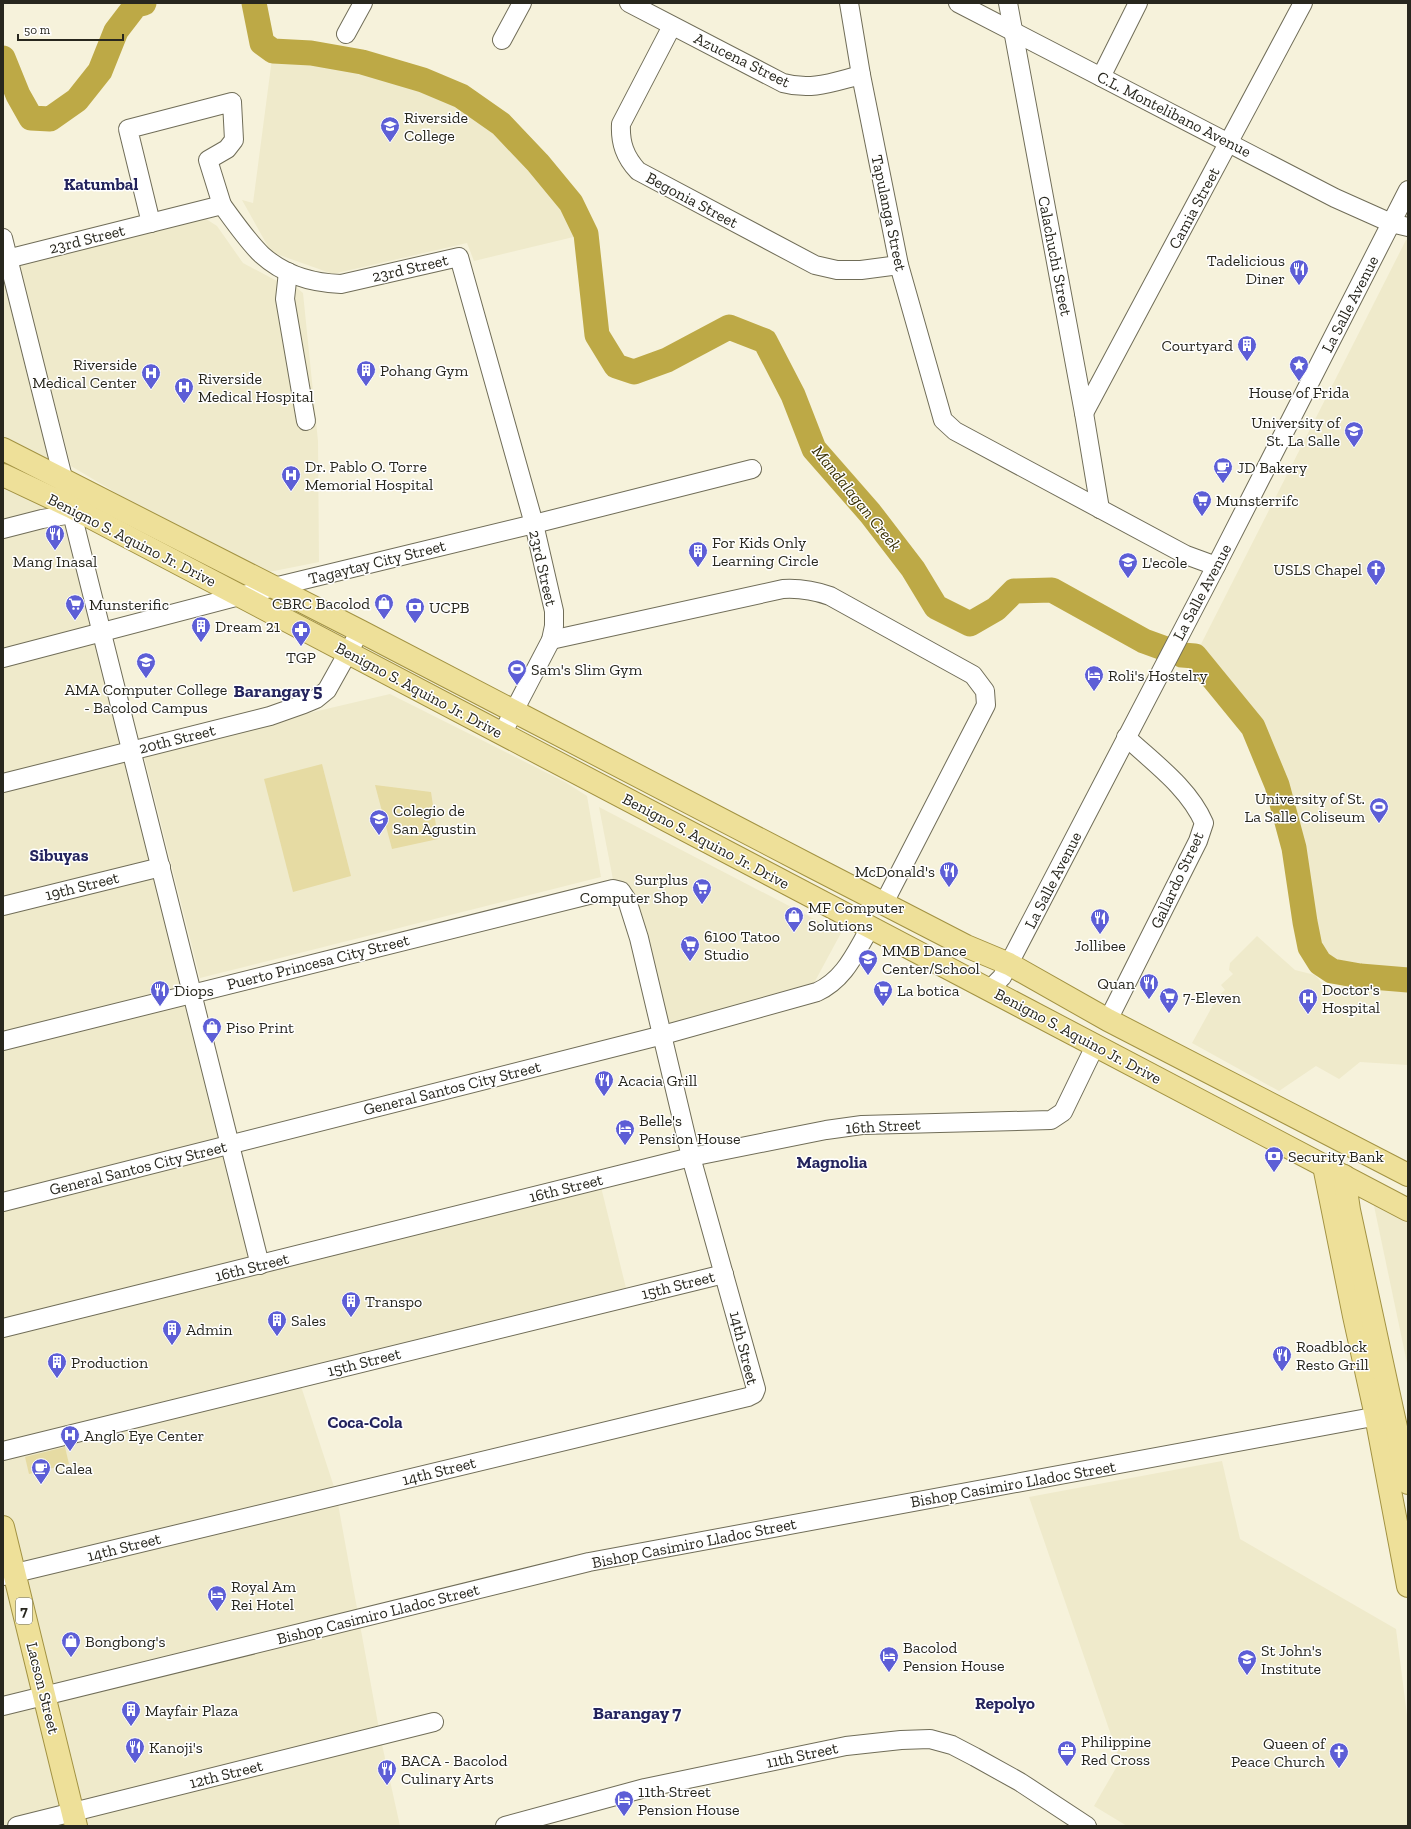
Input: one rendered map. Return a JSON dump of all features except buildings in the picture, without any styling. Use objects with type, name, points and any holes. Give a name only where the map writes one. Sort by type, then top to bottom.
[{"type":"main road","name":"Benigno S. Aquino Jr. Drive","points":[[3,449],[514,710],[966,946],[1009,964],[1108,1020],[1408,1176]]},
{"type":"main road","name":"Benigno S. Aquino Jr. Drive","points":[[3,475],[348,652],[1408,1210]]},
{"type":"main road","points":[[622,797],[634,773]]},
{"type":"main road","points":[[797,889],[810,865]]},
{"type":"main road","points":[[1324,1166],[1354,1316],[1408,1483]]},
{"type":"main road","points":[[1344,1176],[1385,1415],[1408,1586]]},
{"type":"main road","name":"Lacson Street","points":[[3,1527],[9,1575],[44,1696],[75,1819]]},
{"type":"street","points":[[346,34],[363,3]]},
{"type":"street","points":[[502,40],[522,3]]},
{"type":"street","name":"Azucena Street","points":[[629,3],[783,83],[798,87],[814,87],[861,75]]},
{"type":"street","name":"Tapulanga Street","points":[[850,3],[861,75],[899,265],[943,420],[955,431],[1100,509]]},
{"type":"street","name":"C.L. Montelibano Avenue","points":[[958,3],[1012,32],[1102,76],[1335,198],[1400,225]]},
{"type":"street","name":"Calachuchi Street","points":[[1008,3],[1012,32],[1084,413],[1100,509]]},
{"type":"street","points":[[1102,76],[1138,3]]},
{"type":"street","name":"Camia Street","points":[[1084,413],[1303,3]]},
{"type":"street","name":"Begonia Street","points":[[672,26],[621,124],[620,138],[629,161],[638,171],[815,265],[837,270],[861,270],[899,265]]},
{"type":"street","points":[[151,223],[128,128],[232,102],[234,140],[227,149],[208,160],[222,205]]},
{"type":"street","name":"La Salle Avenue","points":[[989,990],[1002,977],[1009,964],[1216,566],[1400,225],[1408,190]]},
{"type":"street","name":"23rd Street","points":[[6,259],[222,205],[262,255],[288,272],[301,278],[323,284],[342,284],[459,257],[534,524],[554,612],[554,626],[551,640],[502,734]]},
{"type":"street","points":[[3,238],[6,259],[72,510],[260,1265]]},
{"type":"street","points":[[288,272],[285,299],[306,421]]},
{"type":"street","name":"Tagaytay City Street","points":[[3,658],[274,587],[752,469]]},
{"type":"street","points":[[1100,509],[1186,555],[1216,566]]},
{"type":"street","points":[[3,529],[72,510]]},
{"type":"street","points":[[551,640],[783,589],[799,588],[815,590],[830,596],[973,675],[985,691],[986,705],[884,903]]},
{"type":"street","name":"20th Street","points":[[3,783],[270,716],[316,699],[327,690],[360,631]]},
{"type":"street","name":"Gallardo Street","points":[[1108,1020],[1195,847],[1204,823],[1198,809],[1172,778],[1126,737]]},
{"type":"street","name":"19th Street","points":[[3,906],[161,867]]},
{"type":"street","name":"Puerto Princesa City Street","points":[[3,1042],[613,889],[621,891],[627,900],[639,938],[663,1035]]},
{"type":"street","name":"General Santos City Street","points":[[3,1202],[663,1035],[817,992],[830,986],[841,976],[870,928]]},
{"type":"street","points":[[663,1035],[691,1157],[724,1274]]},
{"type":"street","name":"16th Street","points":[[3,1328],[691,1157],[826,1130],[862,1125],[1051,1120],[1064,1112],[1096,1046]]},
{"type":"street","name":"15th Street","points":[[3,1451],[724,1274]]},
{"type":"street","name":"14th Street","points":[[9,1575],[748,1397],[754,1394],[756,1389],[724,1274]]},
{"type":"street","name":"Bishop Casimiro Lladoc Street","points":[[3,1706],[589,1562],[1385,1415]]},
{"type":"street","name":"12th Street","points":[[17,1826],[75,1819],[434,1722]]},
{"type":"street","name":"11th Street","points":[[505,1826],[645,1788],[822,1751],[885,1741],[923,1739],[952,1745],[1020,1782],[1081,1825]]},
{"type":"shaded area","name":"Riverside College","points":[[273,51],[311,53],[362,62],[423,80],[461,96],[501,124],[538,163],[571,203],[586,234],[474,261],[467,243],[333,274],[271,252],[242,200],[253,203]]},
{"type":"shaded area","name":"Riverside Medical Hospital","points":[[203,217],[217,226],[243,263],[275,280],[297,288],[303,293],[318,441],[319,562],[264,573],[187,535],[71,466],[17,262]]},
{"type":"shaded area","name":"University of St. La Salle","points":[[1406,240],[1408,240],[1408,980],[1360,976],[1332,971],[1320,963],[1310,947],[1294,848],[1277,785],[1253,727],[1195,656]]},
{"type":"shaded area","points":[[3,260],[260,1265],[601,1187],[626,1288],[296,1371],[336,1493],[381,1740],[400,1826],[3,1826]]},
{"type":"shaded area","name":"Colegio de San Agustin","points":[[390,694],[565,782],[587,796],[601,877],[200,978],[143,752]]},
{"type":"shaded area","points":[[322,764],[351,876],[293,892],[264,779]]},
{"type":"shaded area","points":[[375,785],[431,792],[438,839],[392,849]]},
{"type":"shaded area","points":[[599,807],[841,933],[807,996],[658,1030],[616,895]]},
{"type":"shaded area","name":"Doctor's Hospital","points":[[1257,936],[1295,970],[1315,975],[1333,995],[1351,978],[1408,986],[1408,1065],[1360,1062],[1339,1079],[1316,1066],[1279,1091],[1192,1043],[1218,996],[1225,990],[1221,985],[1233,974],[1229,970],[1230,963]]},
{"type":"shaded area","points":[[1373,1201],[1408,1218],[1408,1368],[1403,1344]]},
{"type":"shaded area","points":[[65,1447],[69,1464],[29,1474],[25,1457]]},
{"type":"shaded area","name":"St John's Institute","points":[[1222,1461],[1240,1539],[1396,1629],[1408,1723],[1408,1826],[1127,1826],[1094,1806],[1120,1761],[1029,1497]]},
{"type":"waterway","name":"Mandalagan Creek","points":[[3,58],[18,95],[31,118],[50,119],[77,100],[100,71],[116,31],[136,5],[144,3]]},
{"type":"waterway","name":"Mandalagan Creek","points":[[254,3],[262,43],[273,51],[311,53],[362,62],[423,80],[461,96],[501,124],[538,163],[571,203],[586,234],[597,335],[616,366],[634,372],[667,360],[729,327],[765,341],[793,395],[814,449],[870,513],[913,569],[936,607],[970,624],[996,609],[1014,591],[1052,590],[1144,641],[1166,649]]},
{"type":"waterway","name":"Mandalagan Creek","points":[[1182,655],[1195,656],[1253,727],[1277,785],[1294,848],[1310,947],[1320,963],[1332,971],[1360,976],[1408,980]]},
{"type":"place","name":"Riverside College","points":[[390,143]]},
{"type":"place","name":"Tadelicious Diner","points":[[1299,286]]},
{"type":"place","name":"Courtyard","points":[[1247,362]]},
{"type":"place","name":"House of Frida","points":[[1299,382]]},
{"type":"place","name":"Pohang Gym","points":[[366,387]]},
{"type":"place","name":"Riverside Medical Center","points":[[151,390]]},
{"type":"place","name":"Riverside Medical Hospital","points":[[184,404]]},
{"type":"place","name":"University of St. La Salle","points":[[1354,448]]},
{"type":"place","name":"JD Bakery","points":[[1223,484]]},
{"type":"place","name":"Dr. Pablo O. Torre Memorial Hospital","points":[[291,492]]},
{"type":"place","name":"Munsterrifc","points":[[1202,517]]},
{"type":"place","name":"Mang Inasal","points":[[55,551]]},
{"type":"place","name":"For Kids Only Learning Circle","points":[[698,568]]},
{"type":"place","name":"L'ecole","points":[[1128,579]]},
{"type":"place","name":"USLS Chapel","points":[[1376,586]]},
{"type":"place","name":"CBRC Bacolod","points":[[384,620]]},
{"type":"place","name":"Munsterific","points":[[75,621]]},
{"type":"place","name":"UCPB","points":[[415,624]]},
{"type":"place","name":"Dream 21","points":[[201,643]]},
{"type":"place","name":"TGP","points":[[301,647]]},
{"type":"place","name":"AMA Computer College - Bacolod Campus","points":[[146,679]]},
{"type":"place","name":"Sam's Slim Gym","points":[[517,686]]},
{"type":"place","name":"Roli's Hostelry","points":[[1094,692]]},
{"type":"place","name":"University of St. La Salle Coliseum","points":[[1379,824]]},
{"type":"place","name":"Colegio de San Agustin","points":[[379,836]]},
{"type":"place","name":"McDonald's","points":[[949,888]]},
{"type":"place","name":"Surplus Computer Shop","points":[[702,905]]},
{"type":"place","name":"MF Computer Solutions","points":[[794,933]]},
{"type":"place","name":"Jollibee","points":[[1100,935]]},
{"type":"place","name":"6100 Tatoo Studio","points":[[690,962]]},
{"type":"place","name":"MMB Dance Center/School","points":[[868,976]]},
{"type":"place","name":"Quan","points":[[1149,1000]]},
{"type":"place","name":"Diops","points":[[160,1007]]},
{"type":"place","name":"La botica","points":[[883,1007]]},
{"type":"place","name":"7-Eleven","points":[[1169,1014]]},
{"type":"place","name":"Doctor's Hospital","points":[[1308,1015]]},
{"type":"place","name":"Piso Print","points":[[212,1044]]},
{"type":"place","name":"Acacia Grill","points":[[604,1097]]},
{"type":"place","name":"Belle's Pension House","points":[[625,1146]]},
{"type":"place","name":"Security Bank","points":[[1274,1173]]},
{"type":"place","name":"Transpo","points":[[351,1318]]},
{"type":"place","name":"Sales","points":[[277,1337]]},
{"type":"place","name":"Admin","points":[[172,1346]]},
{"type":"place","name":"Roadblock Resto Grill","points":[[1282,1372]]},
{"type":"place","name":"Production","points":[[57,1379]]},
{"type":"place","name":"Anglo Eye Center","points":[[70,1452]]},
{"type":"place","name":"Calea","points":[[41,1485]]},
{"type":"place","name":"Royal Am Rei Hotel","points":[[217,1612]]},
{"type":"place","name":"Bongbong's","points":[[71,1658]]},
{"type":"place","name":"Bacolod Pension House","points":[[889,1673]]},
{"type":"place","name":"St John's Institute","points":[[1247,1676]]},
{"type":"place","name":"Mayfair Plaza","points":[[131,1727]]},
{"type":"place","name":"Kanoji's","points":[[135,1764]]},
{"type":"place","name":"Philippine Red Cross","points":[[1067,1767]]},
{"type":"place","name":"Queen of Peace Church","points":[[1339,1769]]},
{"type":"place","name":"BACA - Bacolod Culinary Arts","points":[[387,1786]]},
{"type":"place","name":"11th Street Pension House","points":[[624,1817]]},
{"type":"district","name":"Katumbal","points":[[101,184]]},
{"type":"district","name":"Barangay 5","points":[[278,691]]},
{"type":"district","name":"Sibuyas","points":[[59,855]]},
{"type":"district","name":"Magnolia","points":[[832,1162]]},
{"type":"district","name":"Coca-Cola","points":[[365,1422]]},
{"type":"district","name":"Repolyo","points":[[1005,1703]]},
{"type":"district","name":"Barangay 7","points":[[637,1713]]}]
